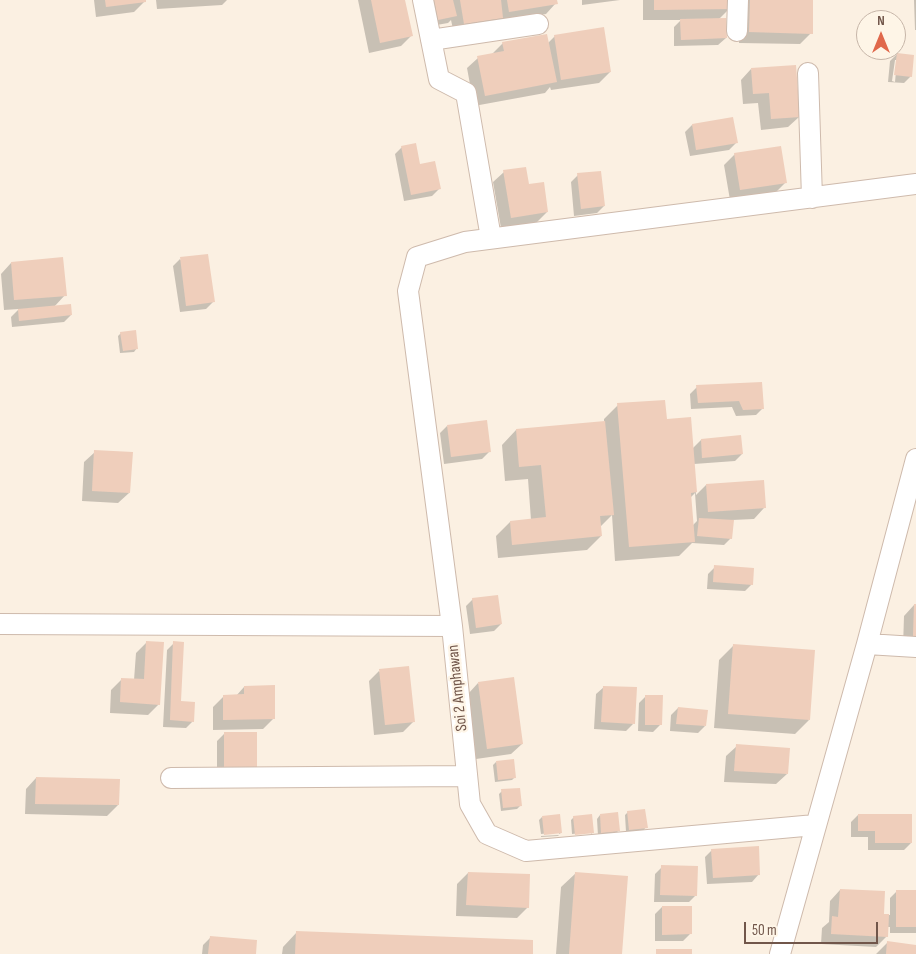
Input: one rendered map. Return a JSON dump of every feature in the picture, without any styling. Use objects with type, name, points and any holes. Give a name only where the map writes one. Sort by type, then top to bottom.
[{"type":"street","points":[[423,0],[439,79],[466,93],[491,238]]},
{"type":"street","points":[[737,31],[738,0]]},
{"type":"street","points":[[431,40],[538,24]]},
{"type":"street","points":[[808,73],[812,198]]},
{"type":"street","points":[[452,626],[408,291],[417,258],[465,242],[491,238],[916,184]]},
{"type":"street","points":[[780,954],[912,485],[916,459]]},
{"type":"street","name":"Soi 2 Amphawan","points":[[0,624],[452,626],[470,804],[487,834],[526,851],[815,825]]},
{"type":"street","points":[[867,644],[916,647]]},
{"type":"street","points":[[171,778],[467,776]]},
{"type":"building","points":[[105,0],[146,0],[146,2],[106,7]]},
{"type":"building","points":[[371,0],[405,0],[413,36],[380,43]]},
{"type":"building","points":[[434,0],[453,0],[457,16],[438,20]]},
{"type":"building","points":[[460,0],[501,0],[503,18],[464,24]]},
{"type":"building","points":[[507,0],[557,0],[558,4],[509,12]]},
{"type":"building","points":[[654,0],[731,0],[731,9],[654,10]]},
{"type":"building","points":[[750,0],[813,0],[813,34],[749,32]]},
{"type":"building","points":[[726,18],[727,38],[681,40],[680,19]]},
{"type":"building","points":[[604,27],[611,72],[561,80],[554,35]]},
{"type":"building","points":[[547,34],[557,82],[485,96],[477,56],[504,51],[502,42]]},
{"type":"building","points":[[906,54],[914,55],[912,77],[894,75],[896,60],[906,60]]},
{"type":"building","points":[[796,65],[800,117],[771,119],[769,93],[753,94],[751,68]]},
{"type":"building","points":[[733,117],[738,143],[696,150],[692,124]]},
{"type":"building","points":[[416,143],[420,164],[435,161],[441,189],[411,195],[401,146]]},
{"type":"building","points":[[781,146],[787,183],[740,190],[734,153]]},
{"type":"building","points":[[526,167],[529,184],[544,182],[548,212],[511,218],[503,170]]},
{"type":"building","points":[[601,171],[605,206],[581,209],[577,173]]},
{"type":"building","points":[[208,254],[215,302],[186,306],[180,257]]},
{"type":"building","points":[[63,257],[67,296],[14,300],[11,262]]},
{"type":"building","points":[[71,304],[72,315],[19,321],[18,309]]},
{"type":"building","points":[[136,330],[138,349],[123,351],[120,332]]},
{"type":"building","points":[[762,382],[764,409],[743,410],[739,401],[698,403],[696,385]]},
{"type":"building","points":[[665,400],[667,419],[691,417],[697,492],[691,493],[695,542],[629,547],[617,403]]},
{"type":"building","points":[[487,420],[491,452],[451,457],[447,425]]},
{"type":"building","points":[[605,421],[614,515],[600,516],[602,536],[512,545],[510,521],[546,517],[541,465],[519,467],[516,429]]},
{"type":"building","points":[[741,435],[743,454],[702,458],[701,439]]},
{"type":"building","points":[[94,450],[133,452],[130,493],[92,491]]},
{"type":"building","points":[[764,480],[766,508],[708,512],[706,484]]},
{"type":"building","points":[[699,518],[734,520],[732,539],[697,536]]},
{"type":"building","points":[[714,565],[754,568],[753,585],[713,582]]},
{"type":"building","points":[[498,595],[502,624],[476,628],[472,598]]},
{"type":"building","points":[[914,604],[916,604],[916,636],[913,636]]},
{"type":"building","points":[[146,641],[164,642],[160,705],[120,702],[121,678],[144,679]]},
{"type":"building","points":[[173,641],[184,642],[181,701],[195,702],[194,722],[170,720]]},
{"type":"building","points":[[733,644],[815,650],[810,720],[728,714]]},
{"type":"building","points":[[409,666],[415,722],[385,725],[379,669]]},
{"type":"building","points":[[514,677],[523,744],[487,749],[478,682]]},
{"type":"building","points":[[275,685],[275,719],[223,720],[223,695],[244,694],[244,686]]},
{"type":"building","points":[[603,686],[637,687],[635,724],[601,722]]},
{"type":"building","points":[[645,695],[663,695],[662,725],[645,725]]},
{"type":"building","points":[[678,707],[708,710],[706,726],[676,724]]},
{"type":"building","points":[[224,732],[257,732],[257,770],[224,770]]},
{"type":"building","points":[[736,744],[790,748],[788,774],[734,771]]},
{"type":"building","points":[[514,759],[516,778],[498,780],[496,761]]},
{"type":"building","points":[[36,777],[120,779],[119,805],[35,804]]},
{"type":"building","points":[[520,788],[522,806],[503,808],[501,789]]},
{"type":"building","points":[[645,809],[648,828],[629,830],[627,811]]},
{"type":"building","points":[[618,812],[620,831],[601,833],[600,814]]},
{"type":"building","points":[[560,814],[562,833],[544,835],[542,816]]},
{"type":"building","points":[[592,814],[594,833],[575,835],[573,816]]},
{"type":"building","points":[[858,814],[912,814],[912,843],[875,843],[875,831],[858,831]]},
{"type":"building","points":[[759,846],[760,875],[713,878],[711,849]]},
{"type":"building","points":[[661,865],[698,866],[697,896],[660,895]]},
{"type":"building","points":[[468,872],[530,874],[529,908],[466,905]]},
{"type":"building","points":[[575,872],[628,876],[622,954],[569,954]]},
{"type":"building","points":[[840,889],[885,891],[884,914],[889,914],[888,937],[831,934],[832,916],[838,917]]},
{"type":"building","points":[[896,890],[916,890],[916,927],[896,927]]},
{"type":"building","points":[[662,906],[692,906],[692,934],[662,935]]},
{"type":"building","points":[[296,931],[533,940],[533,954],[295,954]]},
{"type":"building","points":[[210,936],[257,940],[256,954],[208,954]]},
{"type":"building","points":[[887,941],[916,945],[916,954],[886,954]]},
{"type":"building","points":[[656,949],[692,949],[692,954],[656,954]]}]
